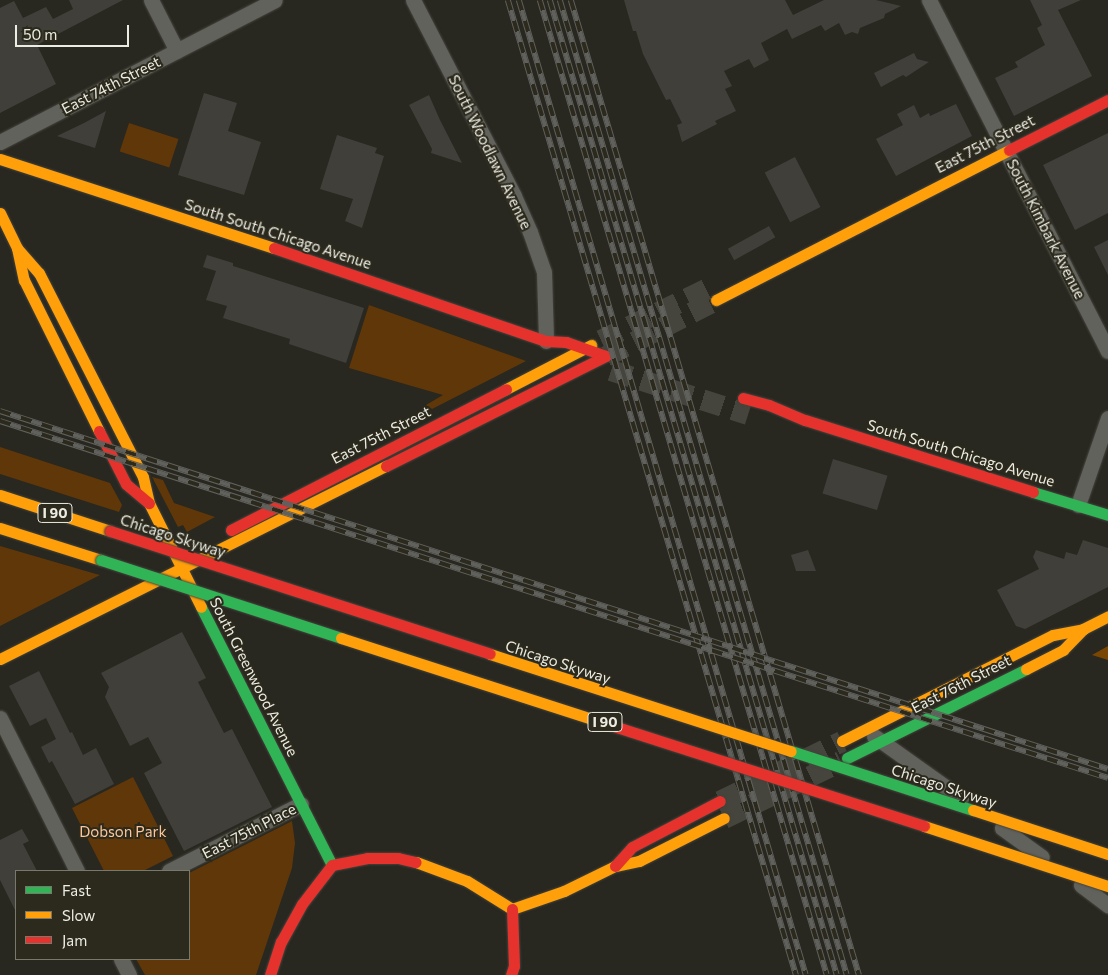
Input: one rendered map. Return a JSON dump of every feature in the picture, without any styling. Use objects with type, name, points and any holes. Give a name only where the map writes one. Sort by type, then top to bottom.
[{"type":"main road","name":"East 75th Street","points":[[716,300],[848,234],[876,216],[1108,100]]},
{"type":"main road","name":"South South Chicago Avenue","points":[[0,159],[369,279],[546,341],[566,342],[606,356]]},
{"type":"main road","name":"South Greenwood Avenue","points":[[0,214],[17,248],[24,280],[126,484],[148,503]]},
{"type":"main road","name":"East 75th Street","points":[[756,266],[845,226],[876,216]]},
{"type":"main road","name":"South Greenwood Avenue","points":[[17,248],[40,273],[143,477],[148,503],[332,866]]},
{"type":"main road","name":"East 75th Street","points":[[182,567],[199,548],[263,512],[601,340]]},
{"type":"main road","name":"South South Chicago Avenue","points":[[546,341],[561,354],[605,368]]},
{"type":"main road","name":"East 75th Street","points":[[0,659],[606,356]]},
{"type":"main road","name":"South South Chicago Avenue","points":[[743,398],[769,405],[805,420],[1108,515]]},
{"type":"main road","name":"South South Chicago Avenue","points":[[772,419],[805,420]]},
{"type":"main road","name":"Chicago Skyway","points":[[0,495],[1108,854]]},
{"type":"main road","name":"I 90","points":[[0,528],[1108,886]]},
{"type":"main road","name":"East 76th Street","points":[[842,740],[1053,635],[1083,629],[1108,616]]},
{"type":"main road","name":"East 76th Street","points":[[847,758],[1063,650],[1083,629]]},
{"type":"main road","points":[[615,866],[632,846],[720,801]]},
{"type":"main road","points":[[512,909],[564,891],[615,866],[639,861],[724,818]]},
{"type":"main road","points":[[270,975],[281,942],[302,904],[332,866],[367,858],[398,858],[427,865],[467,881],[512,909]]},
{"type":"main road","points":[[511,975],[514,966],[512,909]]},
{"type":"street","points":[[150,0],[177,51]]},
{"type":"street","name":"East 74th Street","points":[[0,142],[275,0]]},
{"type":"street","name":"South Woodlawn Avenue","points":[[413,0],[514,196],[530,232],[544,272],[546,341]]},
{"type":"street","name":"South Kimbark Avenue","points":[[929,0],[1108,351]]},
{"type":"street","points":[[1078,505],[1108,418]]},
{"type":"street","points":[[0,718],[76,870]]},
{"type":"street","points":[[865,729],[1108,904]]},
{"type":"street","name":"East 75th Place","points":[[171,870],[302,804]]},
{"type":"street","points":[[122,960],[129,975]]},
{"type":"green space","points":[[129,123],[178,139],[169,168],[120,152]]},
{"type":"green space","points":[[369,305],[526,361],[432,409],[426,405],[443,395],[349,368]]},
{"type":"green space","points":[[0,447],[110,483],[122,505],[119,512],[0,474]]},
{"type":"green space","points":[[152,477],[163,480],[174,503],[215,517],[187,532],[183,525],[178,527]]},
{"type":"green space","points":[[0,546],[96,574],[100,575],[0,626]]},
{"type":"green space","name":"Dobson Park","points":[[133,777],[173,856],[145,870],[103,870],[72,808]]},
{"type":"green space","points":[[292,821],[295,843],[292,868],[256,975],[145,975],[137,960],[190,960],[190,872]]},
{"type":"shaded area","points":[[1108,646],[1108,660],[1092,655]]},
{"type":"building","points":[[69,0],[123,0],[37,45],[56,84],[0,113],[0,8],[14,1],[23,18],[46,7],[53,19],[73,9]]},
{"type":"building","points":[[624,0],[785,0],[793,15],[824,0],[876,0],[901,6],[885,14],[884,18],[860,28],[858,34],[852,32],[845,35],[839,23],[825,31],[821,25],[792,39],[787,29],[761,43],[769,60],[754,68],[749,59],[724,71],[732,86],[725,89],[736,111],[715,121],[717,124],[682,142],[677,125],[682,123],[670,99],[666,100],[643,54],[636,31],[633,31]]},
{"type":"building","points":[[1030,0],[1081,0],[1058,10],[1092,76],[1014,116],[995,78],[1018,67],[1015,62],[1045,45],[1037,28],[1042,25]]},
{"type":"building","points":[[914,53],[917,59],[929,62],[906,77],[903,75],[881,87],[874,73]]},
{"type":"building","points":[[204,93],[237,103],[228,131],[261,142],[244,195],[178,175]]},
{"type":"building","points":[[429,95],[462,163],[431,153],[432,149],[409,105]]},
{"type":"building","points":[[956,104],[972,136],[896,176],[876,139],[903,125],[897,114],[914,105],[920,118],[929,113],[930,116]]},
{"type":"building","points":[[106,111],[95,148],[57,136],[84,123]]},
{"type":"building","points":[[1108,133],[1108,213],[1075,230],[1043,165]]},
{"type":"building","points":[[337,135],[377,148],[375,153],[384,156],[362,228],[345,221],[353,199],[320,189]]},
{"type":"building","points":[[795,157],[820,207],[790,222],[765,172]]},
{"type":"building","points":[[769,226],[775,237],[734,260],[728,249]]},
{"type":"building","points":[[1108,240],[1108,275],[1094,247]]},
{"type":"building","points":[[207,255],[233,263],[233,266],[364,308],[346,363],[289,344],[290,339],[223,318],[227,306],[206,300],[216,271],[203,267]]},
{"type":"building","points":[[833,459],[888,476],[877,510],[822,493]]},
{"type":"building","points":[[1083,540],[1108,548],[1108,587],[1025,629],[1016,626],[997,590],[1039,569],[1033,557],[1036,550],[1064,559],[1066,552],[1077,555]]},
{"type":"building","points":[[808,550],[816,571],[796,571],[791,555]]},
{"type":"building","points":[[182,632],[206,678],[198,682],[224,733],[232,729],[272,807],[184,851],[144,773],[162,763],[148,737],[130,746],[105,697],[109,687],[101,673]]},
{"type":"building","points":[[39,671],[83,755],[96,748],[114,784],[75,804],[52,761],[49,763],[41,747],[56,739],[46,718],[30,726],[9,686]]},
{"type":"building","points":[[22,829],[29,841],[23,844],[36,870],[15,870],[15,910],[0,880],[0,840]]},
{"type":"tunnel","points":[[601,340],[712,286]]},
{"type":"tunnel","points":[[606,356],[716,300]]},
{"type":"tunnel","points":[[611,370],[748,414]]},
{"type":"tunnel","points":[[720,801],[842,741]]},
{"type":"tunnel","points":[[724,818],[841,761]]},
{"type":"railway","points":[[508,0],[796,975]]},
{"type":"railway","points":[[519,0],[806,975]]},
{"type":"railway","points":[[540,0],[827,975]]},
{"type":"railway","points":[[550,0],[837,975]]},
{"type":"railway","points":[[560,0],[847,975]]},
{"type":"railway","points":[[571,0],[859,975]]},
{"type":"railway","points":[[0,411],[1108,769]]},
{"type":"railway","points":[[0,421],[1108,778]]},
{"type":"traffic: fast","points":[[1033,492],[1108,515]]},
{"type":"traffic: fast","points":[[101,560],[341,638]]},
{"type":"traffic: fast","points":[[201,607],[332,865]]},
{"type":"traffic: fast","points":[[847,758],[1026,669]]},
{"type":"traffic: fast","points":[[791,751],[973,810]]},
{"type":"traffic: slow","points":[[716,300],[1009,150]]},
{"type":"traffic: slow","points":[[0,159],[274,248]]},
{"type":"traffic: slow","points":[[0,213],[17,248],[24,280],[99,431]]},
{"type":"traffic: slow","points":[[17,248],[39,273],[143,477],[149,503],[201,607]]},
{"type":"traffic: slow","points":[[506,389],[591,345]]},
{"type":"traffic: slow","points":[[0,659],[386,466]]},
{"type":"traffic: slow","points":[[0,495],[110,531]]},
{"type":"traffic: slow","points":[[0,528],[101,560]]},
{"type":"traffic: slow","points":[[842,741],[1053,635],[1083,629],[1108,616]]},
{"type":"traffic: slow","points":[[1026,669],[1063,650],[1083,629]]},
{"type":"traffic: slow","points":[[341,638],[607,724]]},
{"type":"traffic: slow","points":[[490,654],[791,751]]},
{"type":"traffic: slow","points":[[973,810],[1108,854]]},
{"type":"traffic: slow","points":[[512,909],[564,891],[615,866],[639,861],[724,818]]},
{"type":"traffic: slow","points":[[924,826],[1108,886]]},
{"type":"traffic: slow","points":[[416,862],[467,881],[512,909]]},
{"type":"traffic: jam","points":[[1009,150],[1108,100]]},
{"type":"traffic: jam","points":[[274,248],[546,341],[566,342],[606,356]]},
{"type":"traffic: jam","points":[[386,466],[606,356]]},
{"type":"traffic: jam","points":[[231,530],[506,389]]},
{"type":"traffic: jam","points":[[743,398],[769,405],[805,420],[1033,492]]},
{"type":"traffic: jam","points":[[99,431],[126,484],[149,503]]},
{"type":"traffic: jam","points":[[110,531],[490,654]]},
{"type":"traffic: jam","points":[[607,724],[924,826]]},
{"type":"traffic: jam","points":[[615,866],[632,847],[720,801]]},
{"type":"traffic: jam","points":[[270,975],[281,942],[302,904],[332,865],[367,858],[398,858],[416,862]]},
{"type":"traffic: jam","points":[[511,975],[514,966],[512,909]]}]
